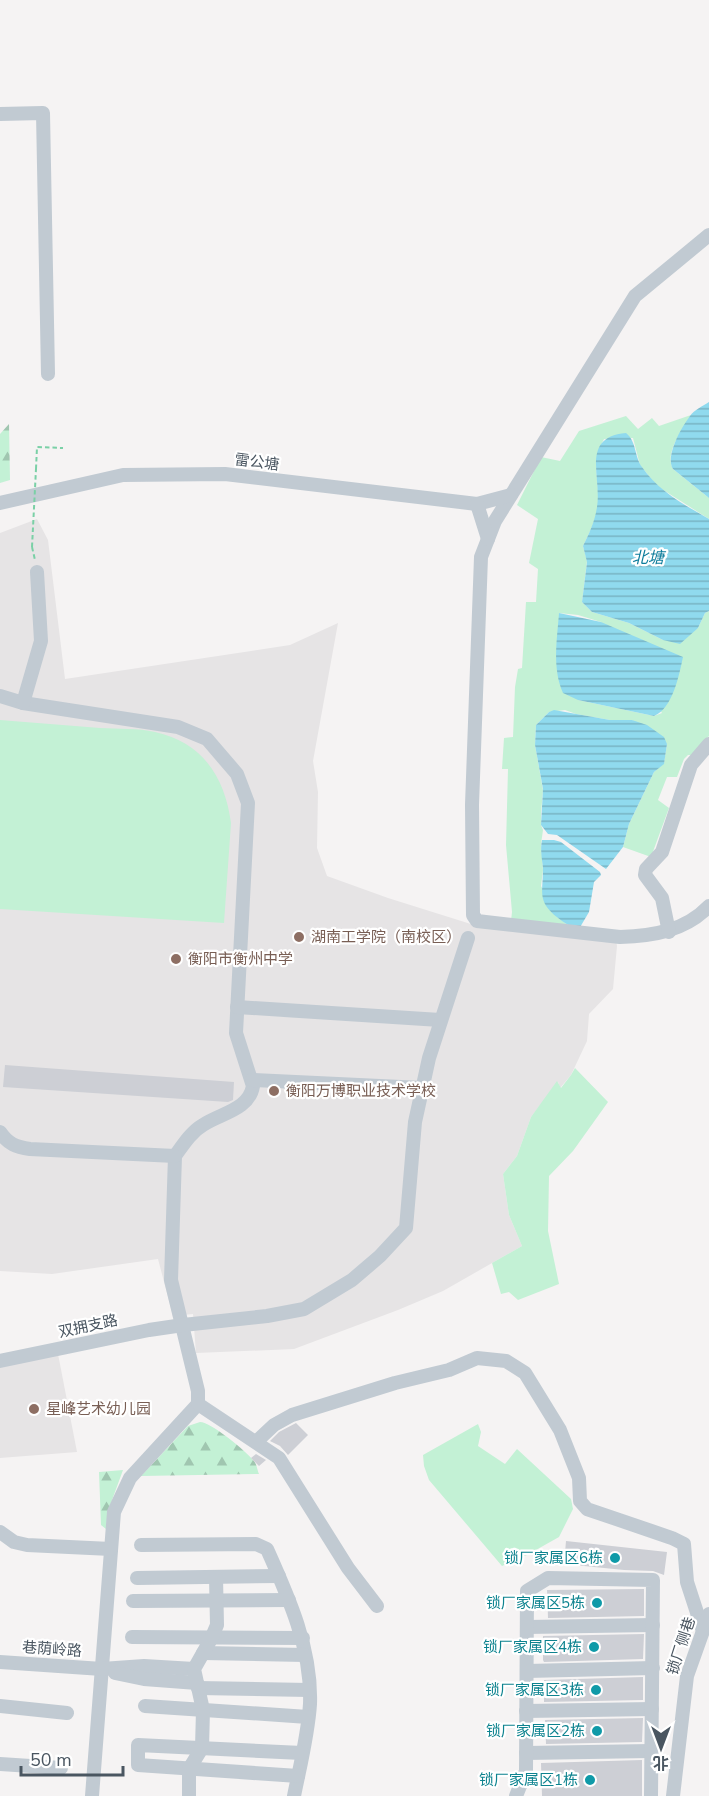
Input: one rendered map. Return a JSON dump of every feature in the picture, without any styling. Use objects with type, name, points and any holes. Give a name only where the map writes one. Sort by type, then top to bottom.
[{"type":"street","points":[[0,114],[43,113],[48,374]]},
{"type":"street","points":[[709,235],[635,296],[495,522],[481,557],[472,805],[473,915],[477,921],[620,937],[641,936],[669,932],[700,915],[709,906]]},
{"type":"street","name":"雷公塘","points":[[0,503],[123,475],[225,474],[477,504],[512,495]]},
{"type":"street","points":[[477,504],[488,539]]},
{"type":"street","points":[[23,703],[41,641],[37,572]]},
{"type":"street","points":[[0,696],[23,703],[178,727],[207,739],[237,774],[248,803],[236,1033],[252,1080],[252,1093],[247,1101],[234,1110],[202,1125],[175,1156],[171,1280],[198,1391],[198,1404],[130,1478],[114,1512],[92,1796]]},
{"type":"street","points":[[669,932],[662,898],[645,875],[646,869],[662,852],[691,765],[709,744]]},
{"type":"street","name":"双拥支路","points":[[0,1361],[183,1325],[267,1316],[304,1309],[352,1280],[380,1256],[406,1228],[415,1122],[422,1088],[440,1020],[468,938]]},
{"type":"street","points":[[237,1007],[440,1020]]},
{"type":"street","points":[[252,1080],[422,1088]]},
{"type":"street","points":[[0,1132],[16,1147],[30,1149],[175,1156]]},
{"type":"street","points":[[256,1442],[274,1425],[292,1415],[395,1383],[449,1370],[477,1358],[506,1361],[525,1373],[560,1430],[579,1478],[580,1501],[587,1509],[684,1544],[687,1582],[703,1630]]},
{"type":"street","points":[[198,1404],[279,1458],[348,1568],[377,1606]]},
{"type":"street","points":[[0,1532],[14,1542],[27,1545],[111,1549]]},
{"type":"street","points":[[141,1545],[255,1544],[267,1549],[303,1638],[309,1690],[308,1717],[294,1796]]},
{"type":"street","points":[[137,1578],[279,1576]]},
{"type":"street","points":[[189,1796],[189,1769],[202,1748],[203,1710],[194,1669],[217,1625],[216,1577]]},
{"type":"street","points":[[516,1796],[526,1771],[527,1592],[548,1578],[654,1580],[651,1796]]},
{"type":"street","points":[[133,1600],[289,1600]]},
{"type":"street","name":"锁厂侧巷","points":[[673,1796],[687,1676],[709,1614]]},
{"type":"street","points":[[527,1627],[653,1625]]},
{"type":"street","points":[[132,1637],[303,1638]]},
{"type":"street","points":[[203,1653],[305,1654]]},
{"type":"street","name":"巷荫岭路","points":[[0,1662],[102,1670]]},
{"type":"street","points":[[102,1670],[144,1666],[194,1669]]},
{"type":"street","points":[[527,1671],[653,1668]]},
{"type":"street","points":[[102,1670],[144,1679],[198,1686],[309,1690]]},
{"type":"street","points":[[0,1706],[67,1713]]},
{"type":"street","points":[[145,1706],[308,1717]]},
{"type":"street","points":[[526,1711],[652,1709]]},
{"type":"street","points":[[298,1776],[138,1765],[138,1745],[302,1753]]},
{"type":"street","points":[[526,1753],[651,1751]]},
{"type":"street","points":[[0,1764],[61,1768]]},
{"type":"path","points":[[32,547],[37,447],[63,448]]},
{"type":"shaded area","name":"湖南工学院（南校区）","points":[[37,519],[48,540],[65,679],[290,645],[338,623],[313,761],[318,792],[317,848],[327,876],[474,925],[616,940],[613,989],[589,1014],[587,1041],[571,1075],[560,1088],[558,1082],[531,1117],[517,1156],[503,1174],[509,1215],[522,1246],[443,1291],[294,1349],[196,1353],[193,1314],[173,1316],[158,1259],[52,1274],[0,1271],[0,533]]},
{"type":"shaded area","name":"星峰艺术幼儿园","points":[[58,1354],[77,1452],[0,1458],[0,1365]]},
{"type":"green space","points":[[691,415],[676,441],[671,463],[673,469],[709,498],[709,519],[657,486],[640,465],[633,438],[604,439],[596,465],[598,506],[583,546],[587,561],[582,602],[592,612],[629,623],[663,640],[698,628],[705,613],[709,611],[709,736],[684,759],[677,777],[667,777],[658,800],[669,808],[651,857],[623,847],[629,824],[654,772],[664,763],[667,744],[632,720],[610,720],[565,710],[549,712],[536,725],[535,745],[543,790],[541,886],[557,917],[572,928],[511,921],[506,845],[508,769],[502,769],[504,738],[513,737],[515,687],[518,669],[522,668],[526,602],[536,602],[538,569],[529,563],[538,519],[517,505],[541,457],[560,461],[579,431],[626,416],[638,429],[652,418],[659,426]],"holes":[[[559,613],[578,615],[601,622],[662,713],[654,716],[578,700]]]},
{"type":"green space","points":[[9,424],[10,480],[0,483],[0,434]]},
{"type":"green space","points":[[0,720],[148,731],[172,737],[198,753],[217,777],[228,806],[231,823],[224,923],[0,909]]},
{"type":"green space","points":[[575,1068],[608,1102],[573,1151],[549,1176],[548,1231],[559,1284],[518,1300],[509,1292],[501,1294],[492,1263],[522,1246],[509,1215],[503,1174],[517,1156],[531,1117],[557,1081],[561,1088]]},
{"type":"green space","points":[[200,1422],[220,1432],[244,1451],[255,1463],[259,1474],[141,1476],[188,1426]]},
{"type":"green space","points":[[478,1424],[481,1432],[478,1446],[505,1464],[517,1449],[571,1499],[573,1509],[559,1537],[502,1566],[429,1480],[424,1466],[423,1455]]},
{"type":"green space","points":[[123,1470],[108,1511],[106,1529],[101,1525],[99,1472]]},
{"type":"water","points":[[709,402],[709,498],[673,469],[671,457],[675,442],[686,421],[694,412]]},
{"type":"water","name":"北塘","points":[[626,433],[632,441],[639,463],[648,476],[672,497],[709,519],[709,611],[705,613],[698,628],[680,644],[663,640],[629,623],[592,612],[582,602],[587,562],[583,546],[590,532],[597,507],[596,460],[598,450],[603,442],[612,436]]},
{"type":"water","points":[[559,613],[601,622],[683,657],[674,690],[661,712],[654,716],[578,700],[563,693],[556,664]]},
{"type":"water","points":[[554,710],[610,720],[632,720],[647,725],[664,737],[667,744],[664,764],[654,772],[629,824],[623,847],[606,869],[557,835],[548,834],[541,825],[543,789],[535,745],[536,725]]},
{"type":"water","points":[[542,840],[561,842],[600,872],[601,875],[594,882],[589,912],[579,929],[562,921],[545,903],[542,892]]},
{"type":"building","points":[[5,1065],[234,1082],[233,1100],[228,1102],[3,1087]]},
{"type":"building","points":[[296,1423],[308,1435],[288,1455],[280,1446],[270,1441],[279,1432]]},
{"type":"building","points":[[256,1454],[266,1460],[259,1466],[251,1458]]},
{"type":"building","name":"锁厂家属区6栋","points":[[566,1541],[667,1552],[664,1575],[653,1571],[564,1564]]},
{"type":"building","name":"锁厂家属区5栋","points":[[644,1589],[644,1616],[548,1618],[547,1590]]},
{"type":"building","name":"锁厂家属区4栋","points":[[644,1634],[643,1659],[544,1662],[543,1660],[543,1636]]},
{"type":"building","name":"锁厂家属区3栋","points":[[643,1677],[643,1700],[544,1702],[544,1680]]},
{"type":"building","name":"锁厂家属区2栋","points":[[643,1718],[642,1742],[546,1744],[545,1720]]},
{"type":"building","name":"锁厂家属区1栋","points":[[642,1760],[642,1796],[542,1796],[541,1763]]},
{"type":"place","name":"湖南工学院（南校区）","points":[[299,937]]},
{"type":"place","name":"衡阳市衡州中学","points":[[176,959]]},
{"type":"place","name":"衡阳万博职业技术学校","points":[[274,1091]]},
{"type":"place","name":"星峰艺术幼儿园","points":[[34,1409]]},
{"type":"place","name":"锁厂家属区6栋","points":[[615,1558]]},
{"type":"place","name":"锁厂家属区5栋","points":[[597,1603]]},
{"type":"place","name":"锁厂家属区4栋","points":[[594,1647]]},
{"type":"place","name":"锁厂家属区3栋","points":[[596,1690]]},
{"type":"place","name":"锁厂家属区2栋","points":[[597,1731]]},
{"type":"place","name":"锁厂家属区1栋","points":[[590,1780]]}]
